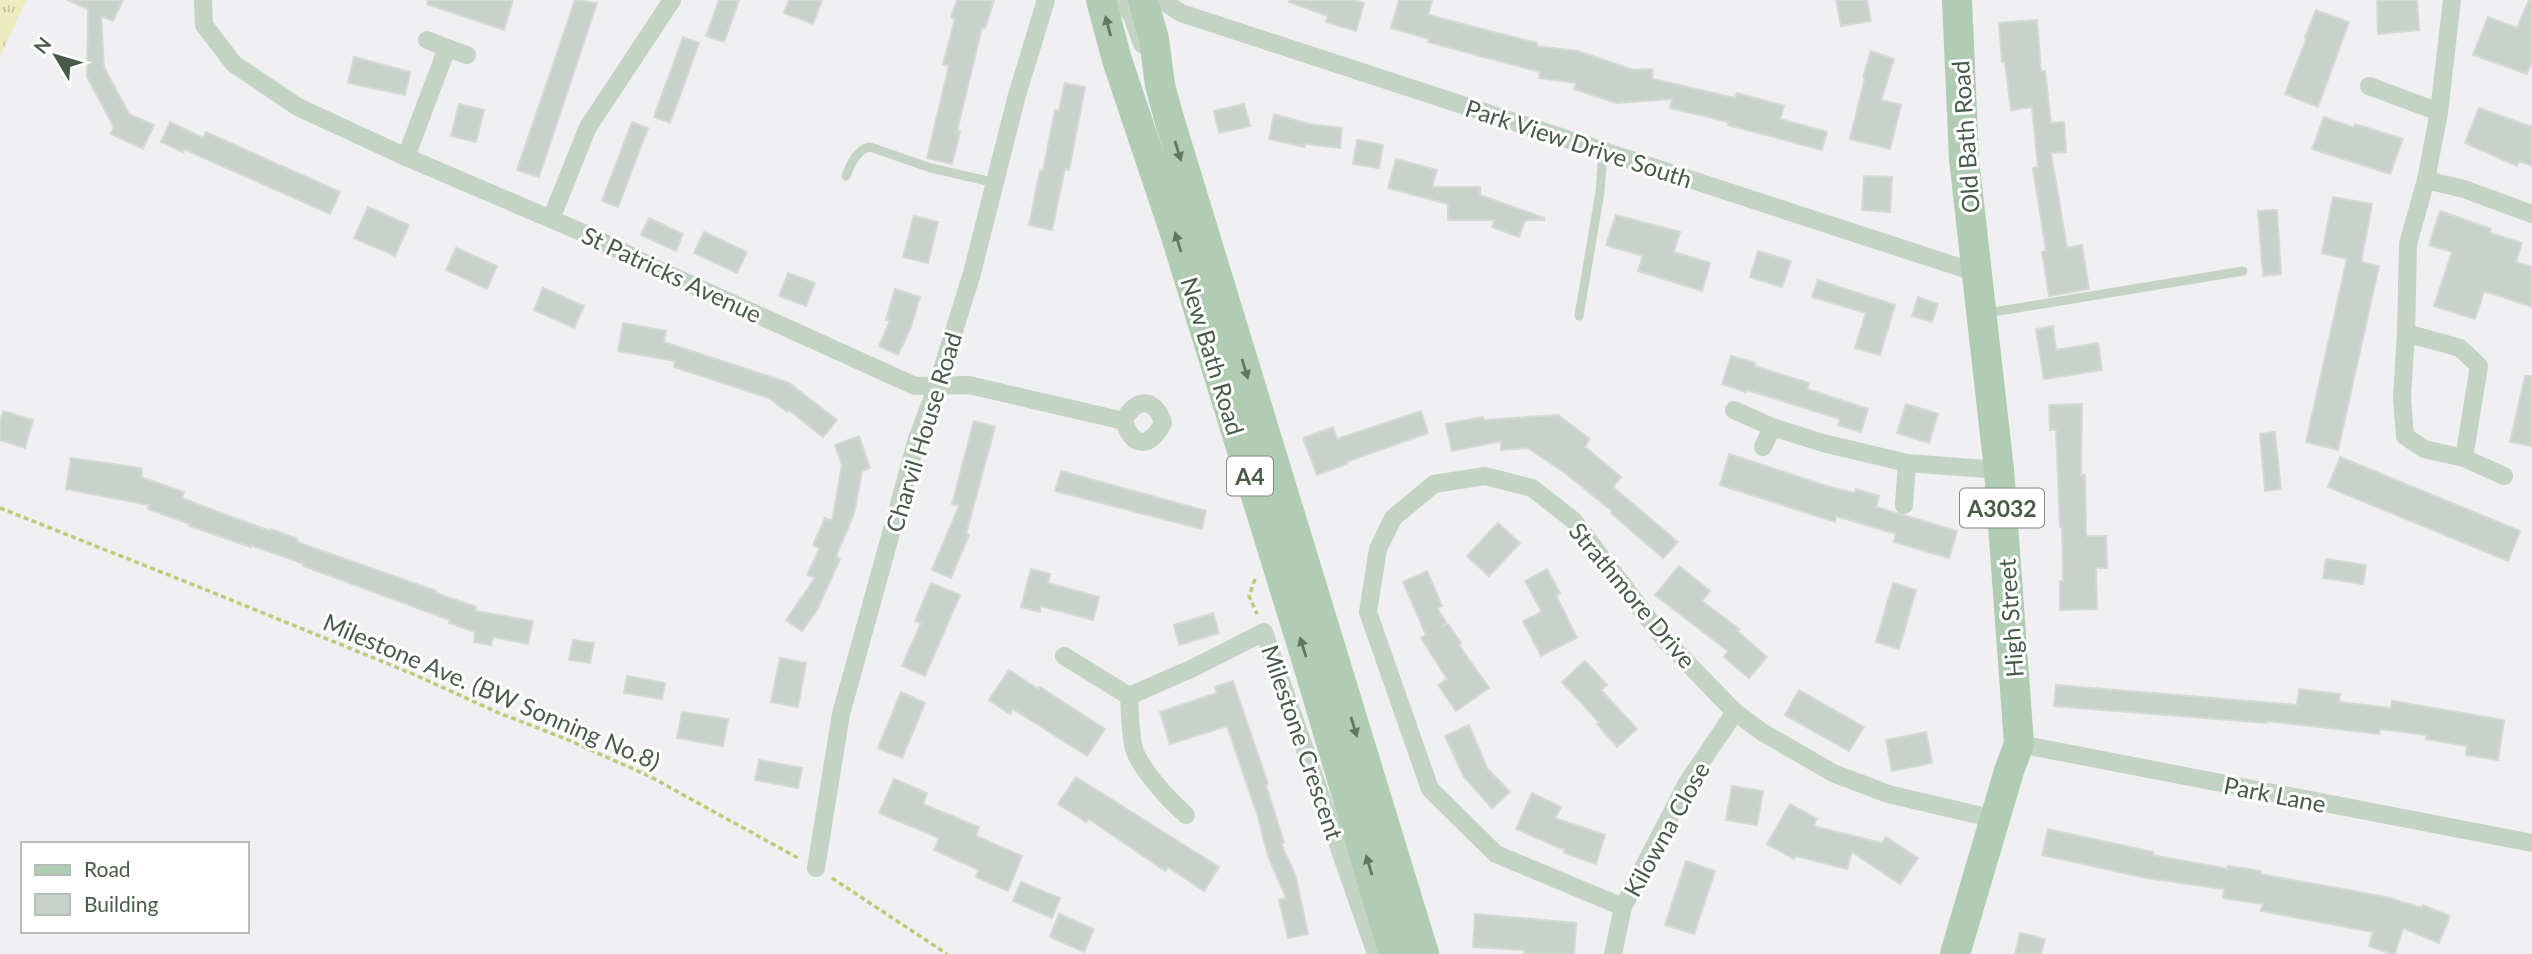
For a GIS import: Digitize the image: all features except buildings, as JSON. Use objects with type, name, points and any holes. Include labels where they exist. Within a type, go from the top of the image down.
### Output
[{"type":"main road","name":"New Bath Road","points":[[1101,0],[1116,60],[1178,243],[1394,954]]},
{"type":"main road","name":"New Bath Road","points":[[1143,0],[1154,39],[1160,85],[1424,954]]},
{"type":"main road","name":"Old Bath Road","points":[[1957,0],[1964,159],[1977,273]]},
{"type":"main road","name":"High Street","points":[[1955,954],[2019,744],[2000,470],[1977,273]]},
{"type":"street","name":"St Patricks Avenue","points":[[203,0],[204,25],[234,64],[298,107],[406,158],[551,219],[915,386],[970,385],[1124,421]]},
{"type":"street","points":[[551,219],[588,127],[671,0]]},
{"type":"street","name":"Charvil House Road","points":[[817,868],[841,714],[917,439],[937,386],[972,274],[1017,95],[1046,0]]},
{"type":"street","points":[[1121,0],[1132,16],[1147,61],[1160,85]]},
{"type":"street","name":"Park View Drive South","points":[[1161,0],[1181,13],[1977,273]]},
{"type":"street","points":[[2452,0],[2439,113],[2426,180],[2408,244],[2402,398],[2404,436],[2424,449],[2464,458],[2504,476]]},
{"type":"street","points":[[1154,39],[1166,23],[1181,13]]},
{"type":"street","points":[[426,40],[467,55]]},
{"type":"street","points":[[406,158],[447,48]]},
{"type":"street","points":[[2368,86],[2439,113]]},
{"type":"street","points":[[2426,180],[2464,189],[2532,214]]},
{"type":"street","points":[[2406,333],[2460,348],[2479,366],[2464,458]]},
{"type":"street","points":[[1734,410],[1772,427],[1823,443],[1907,463],[2000,470]]},
{"type":"street","points":[[1763,447],[1772,427]]},
{"type":"street","points":[[1904,505],[1907,463]]},
{"type":"street","name":"Strathmore Drive","points":[[1623,907],[1496,854],[1430,789],[1368,612],[1378,549],[1393,518],[1434,485],[1485,476],[1532,488],[1573,520],[1664,639],[1735,712],[1782,745],[1833,773],[1888,794],[1995,819]]},
{"type":"street","name":"Milestone Crescent","points":[[1129,696],[1193,668],[1264,632],[1376,954]]},
{"type":"street","points":[[1065,656],[1129,696],[1133,748],[1162,791],[1186,815]]},
{"type":"street","name":"Kilowna Close","points":[[1613,954],[1623,907],[1687,783],[1735,712]]},
{"type":"street","name":"Park Lane","points":[[2019,744],[2532,843]]},
{"type":"lane","points":[[846,176],[855,157],[863,148],[870,147],[931,168],[996,183]]},
{"type":"lane","points":[[1578,316],[1600,192],[1603,151]]},
{"type":"lane","points":[[1982,314],[2243,271]]},
{"type":"path","name":"Milestone Ave. (BW Sonning No.8)","points":[[0,508],[401,669],[649,776],[817,868],[947,954]]},
{"type":"green space","points":[[0,0],[26,0],[0,57]]}]
